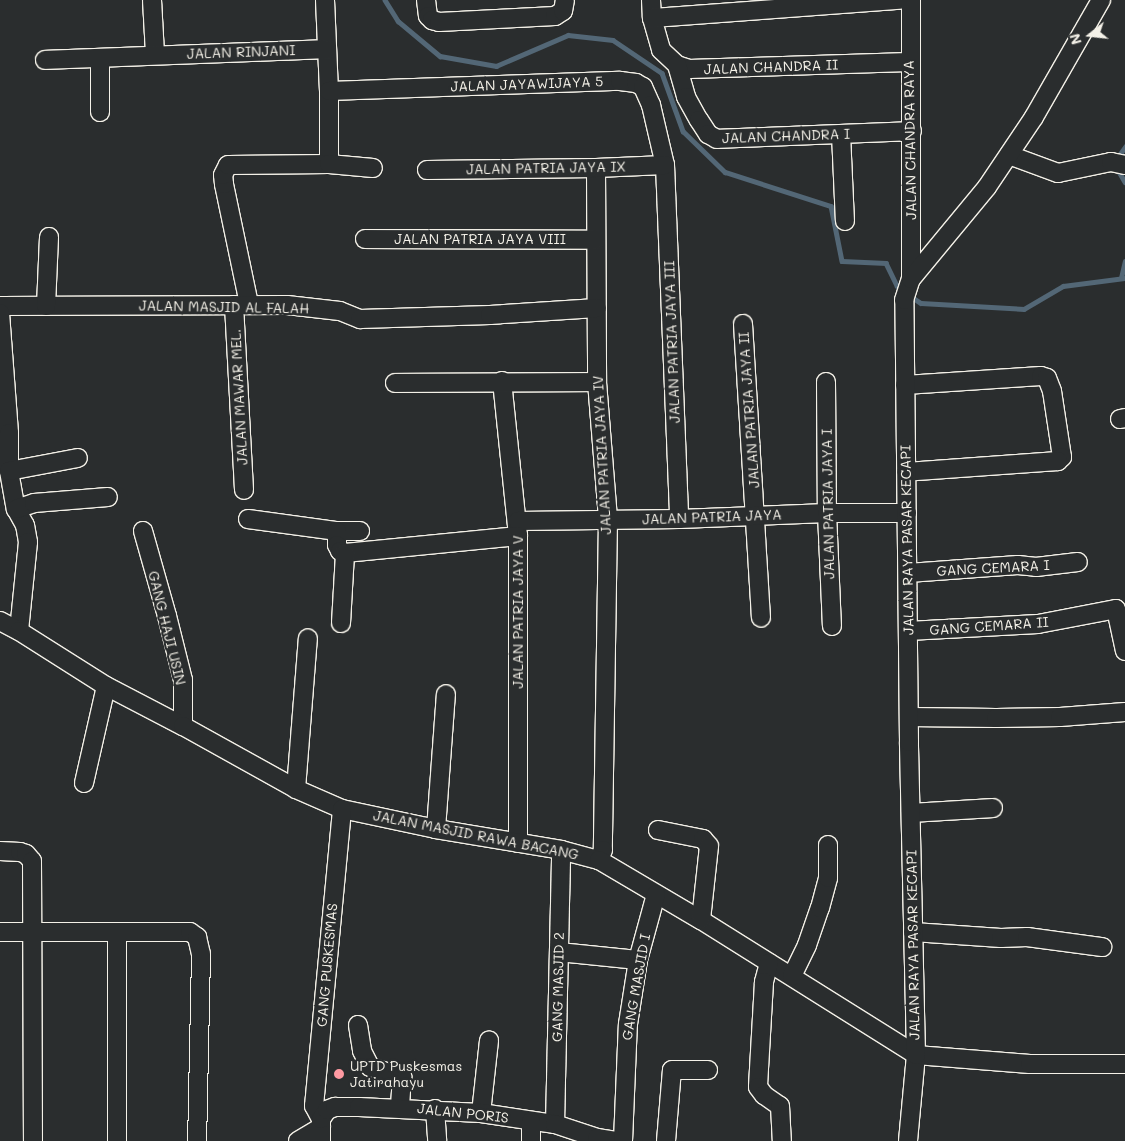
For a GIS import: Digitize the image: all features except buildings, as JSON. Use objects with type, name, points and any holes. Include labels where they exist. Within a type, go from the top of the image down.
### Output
[{"type":"street","points":[[152,0],[155,54]]},
{"type":"street","points":[[325,0],[328,49],[329,164],[373,168]]},
{"type":"street","points":[[426,0],[428,16],[432,20],[446,22],[555,16],[563,11],[565,0]]},
{"type":"street","points":[[651,0],[652,18],[661,50],[677,65]]},
{"type":"street","points":[[652,18],[900,0]]},
{"type":"street","name":"JALAN CHANDRA RAYA","points":[[908,288],[912,131],[909,62],[911,0]]},
{"type":"street","points":[[908,288],[987,187],[1069,60],[1101,0]]},
{"type":"street","name":"JALAN RINJANI","points":[[45,60],[155,54],[328,49]]},
{"type":"street","points":[[100,58],[100,112]]},
{"type":"street","name":"JALAN CHANDRA II","points":[[677,65],[701,70],[909,62]]},
{"type":"street","name":"JALAN CHANDRA I","points":[[677,65],[686,97],[708,134],[717,139],[912,131]]},
{"type":"street","name":"JALAN JAYAWIJAYA 5","points":[[329,91],[620,81],[636,83],[643,87],[647,93],[665,165]]},
{"type":"street","points":[[841,134],[845,221]]},
{"type":"street","points":[[1008,155],[1058,173],[1120,164]]},
{"type":"street","name":"JALAN MAWAR MEL.","points":[[244,490],[241,305],[223,175],[228,164],[233,163],[329,164]]},
{"type":"street","name":"JALAN PATRIA JAYA IX","points":[[427,170],[596,168],[665,165]]},
{"type":"street","name":"JALAN PATRIA JAYA III","points":[[665,165],[679,520]]},
{"type":"street","name":"JALAN PATRIA JAYA IV","points":[[596,168],[597,382],[608,519],[603,850],[599,860]]},
{"type":"street","points":[[46,306],[49,236]]},
{"type":"street","name":"JALAN PATRIA JAYA VIII","points":[[365,239],[596,240]]},
{"type":"street","name":"JALAN RAYA PASAR KECAPI","points":[[908,288],[905,385],[916,1055],[908,1141]]},
{"type":"street","name":"JALAN MASJID AL FALAH","points":[[0,306],[287,305],[340,311],[360,319],[596,308]]},
{"type":"street","points":[[0,313],[5,432],[9,472],[16,509],[24,525],[28,542],[19,631]]},
{"type":"street","name":"JALAN PATRIA JAYA II","points":[[743,324],[761,617]]},
{"type":"street","points":[[905,385],[1041,376],[1047,378],[1052,391],[1062,457],[1058,461],[906,472]]},
{"type":"street","name":"JALAN PATRIA JAYA V","points":[[502,381],[518,528],[518,843]]},
{"type":"street","points":[[395,383],[597,382]]},
{"type":"street","name":"JALAN PATRIA JAYA I","points":[[826,382],[827,513],[832,626]]},
{"type":"street","points":[[9,472],[78,458]]},
{"type":"street","points":[[16,509],[34,502],[108,497]]},
{"type":"street","name":"JALAN PATRIA JAYA","points":[[345,553],[518,528],[608,519],[679,520],[827,513],[907,513]]},
{"type":"street","points":[[248,519],[337,531],[360,531]]},
{"type":"street","name":"GANG HAJI USIN","points":[[143,531],[183,680],[183,726]]},
{"type":"street","points":[[337,531],[337,545],[340,551],[345,553],[341,623]]},
{"type":"street","name":"GANG CEMARA I","points":[[908,573],[1018,565],[1036,567],[1078,562]]},
{"type":"street","name":"GANG CEMARA II","points":[[908,631],[1038,624],[1120,608],[1123,651]]},
{"type":"street","name":"JALAN MASJID RAWA BACANG","points":[[0,621],[106,686],[183,726],[296,789],[342,809],[436,829],[561,850],[599,860],[701,920],[916,1055],[1030,1064],[1125,1064]]},
{"type":"street","points":[[296,789],[308,638]]},
{"type":"street","points":[[84,782],[106,686]]},
{"type":"street","points":[[436,829],[446,694]]},
{"type":"street","points":[[909,717],[1060,717],[1125,712]]},
{"type":"street","points":[[911,813],[993,808]]},
{"type":"street","name":"GANG PUSKESMAS","points":[[321,1129],[314,1106],[342,809]]},
{"type":"street","points":[[658,830],[703,839],[709,846],[701,920]]},
{"type":"street","points":[[792,976],[807,945],[820,908],[828,878],[828,845]]},
{"type":"street","name":"GANG MASJID 2","points":[[555,1124],[561,850]]},
{"type":"street","points":[[0,851],[20,852],[26,854],[32,861],[34,933],[33,1141]]},
{"type":"street","name":"GANG MASJID I","points":[[623,1141],[628,1024],[638,960],[656,894]]},
{"type":"street","points":[[0,932],[190,932],[197,937],[201,954],[197,1141]]},
{"type":"street","points":[[117,932],[117,1141]]},
{"type":"street","points":[[913,932],[1001,938],[1027,937],[1102,947]]},
{"type":"street","points":[[559,952],[638,960]]},
{"type":"street","points":[[769,963],[764,982],[758,1086],[764,1095],[780,1106],[782,1141]]},
{"type":"street","points":[[358,1025],[362,1051],[370,1068],[402,1077],[400,1108]]},
{"type":"street","points":[[481,1112],[489,1040]]},
{"type":"street","points":[[666,1141],[672,1070],[708,1070]]},
{"type":"street","name":"JALAN PORIS","points":[[298,1141],[321,1129],[328,1110],[335,1107],[481,1112],[555,1124],[575,1136],[616,1141]]},
{"type":"street","points":[[435,1109],[437,1141]]},
{"type":"street","points":[[531,1121],[531,1141]]},
{"type":"waterway","points":[[385,0],[398,21],[440,56],[496,66],[568,35],[613,40],[662,73],[683,131],[725,172],[831,206],[842,261],[886,263],[897,286],[903,290]]},
{"type":"waterway","points":[[1117,158],[1125,147]]},
{"type":"waterway","points":[[1117,168],[1125,182]]},
{"type":"waterway","points":[[1121,278],[1125,261]]},
{"type":"waterway","points":[[909,295],[921,303],[1024,309],[1063,286],[1125,278]]},
{"type":"place","name":"UPTD Puskesmas Jatirahayu","points":[[339,1074]]}]
